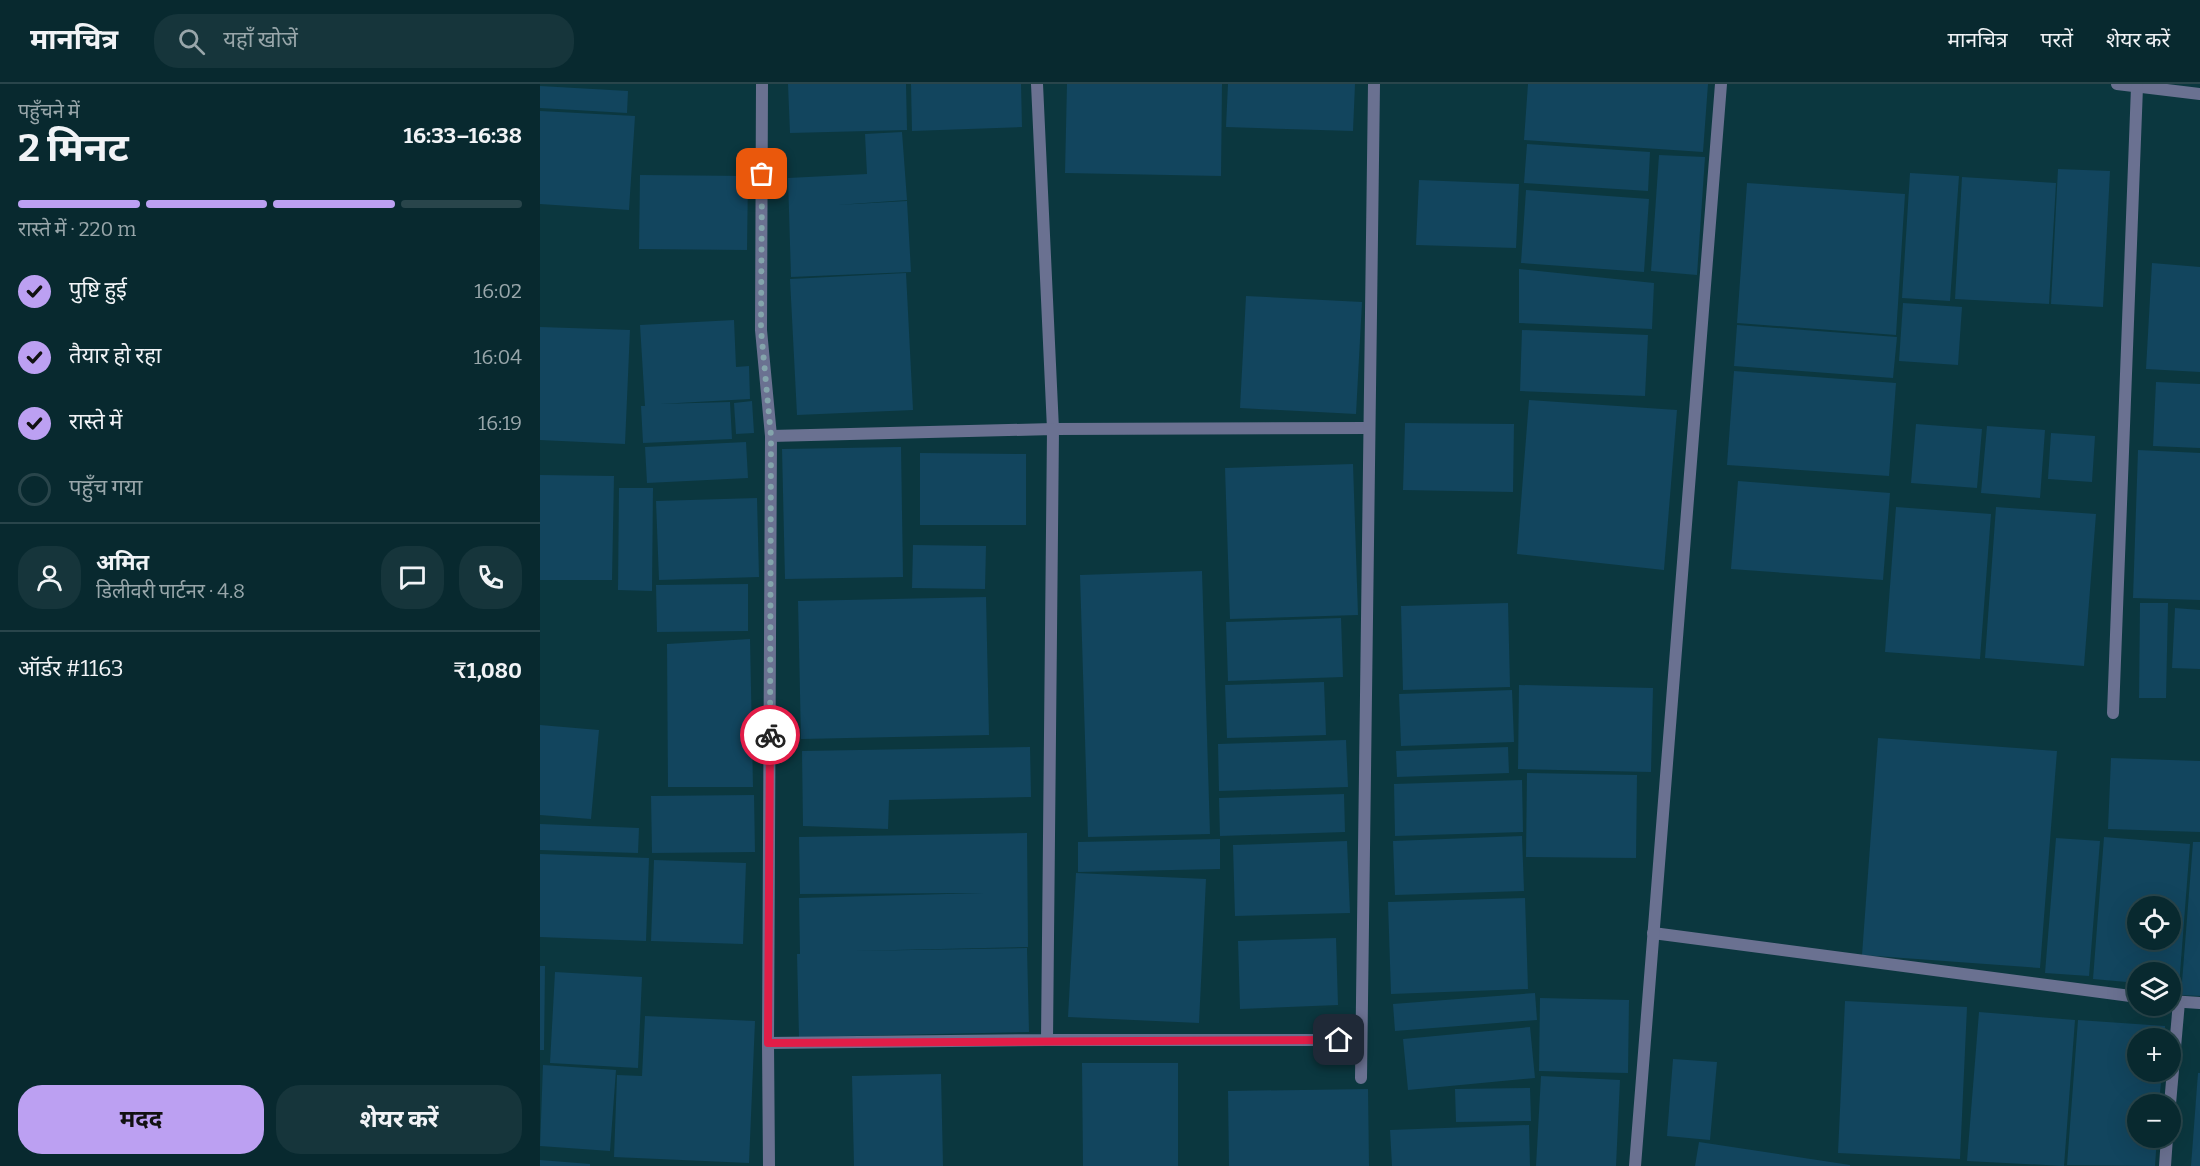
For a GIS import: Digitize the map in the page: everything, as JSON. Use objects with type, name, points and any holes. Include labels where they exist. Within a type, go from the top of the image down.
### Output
[{"type":"street","points":[[762,84],[761,330],[771,436],[769,1166]]},
{"type":"street","points":[[1037,84],[1053,429],[1047,1040]]},
{"type":"street","points":[[1361,1078],[1374,84]]},
{"type":"street","points":[[1635,1166],[1721,84]]},
{"type":"street","points":[[2117,84],[2200,94]]},
{"type":"street","points":[[2113,713],[2125,351],[2137,87]]},
{"type":"street","points":[[771,436],[1053,429],[1369,428]]},
{"type":"street","points":[[1653,933],[2127,996]]},
{"type":"street","points":[[2181,1002],[2200,1003]]},
{"type":"street","points":[[2170,1094],[2174,1016]]},
{"type":"street","points":[[768,1043],[1361,1040]]},
{"type":"street","points":[[2165,1166],[2166,1148]]},
{"type":"building","points":[[788,84],[906,84],[907,130],[790,133]]},
{"type":"building","points":[[911,84],[1021,84],[1022,127],[912,131]]},
{"type":"building","points":[[1067,84],[1222,84],[1221,176],[1065,173]]},
{"type":"building","points":[[1228,84],[1355,84],[1353,131],[1226,127]]},
{"type":"building","points":[[1528,84],[1708,84],[1703,152],[1524,140]]},
{"type":"building","points":[[540,86],[628,91],[627,113],[540,108]]},
{"type":"building","points":[[540,111],[635,116],[629,210],[540,204]]},
{"type":"building","points":[[902,132],[907,200],[837,205],[907,201],[911,272],[791,277],[788,178],[867,174],[865,134]]},
{"type":"building","points":[[1527,144],[1650,152],[1648,191],[1524,183]]},
{"type":"building","points":[[1659,155],[1705,157],[1697,275],[1651,271]]},
{"type":"building","points":[[2058,169],[2110,171],[2103,307],[2051,304]]},
{"type":"building","points":[[1910,173],[1959,176],[1950,301],[1902,298]]},
{"type":"building","points":[[640,175],[748,176],[747,250],[639,249]]},
{"type":"building","points":[[1962,177],[2056,183],[2049,304],[1955,299]]},
{"type":"building","points":[[1419,180],[1519,184],[1516,248],[1416,245]]},
{"type":"building","points":[[1747,183],[1905,194],[1896,335],[1737,323]]},
{"type":"building","points":[[1526,190],[1649,199],[1644,272],[1521,263]]},
{"type":"building","points":[[2152,263],[2200,267],[2200,372],[2146,369]]},
{"type":"building","points":[[1519,269],[1654,283],[1652,329],[1519,323]]},
{"type":"building","points":[[906,273],[913,410],[797,415],[790,279]]},
{"type":"building","points":[[1246,296],[1362,302],[1356,414],[1240,408]]},
{"type":"building","points":[[1903,303],[1962,307],[1958,365],[1899,361]]},
{"type":"building","points":[[734,320],[736,367],[749,366],[750,399],[660,404],[730,402],[732,439],[643,443],[641,406],[645,406],[640,325]]},
{"type":"building","points":[[1737,325],[1897,337],[1893,378],[1734,366]]},
{"type":"building","points":[[540,327],[630,330],[625,444],[540,440]]},
{"type":"building","points":[[1522,330],[1648,335],[1645,396],[1520,391]]},
{"type":"building","points":[[1734,371],[1896,383],[1889,476],[1727,465]]},
{"type":"building","points":[[2156,382],[2200,384],[2200,448],[2153,446]]},
{"type":"building","points":[[1529,400],[1677,410],[1664,570],[1517,554]]},
{"type":"building","points":[[752,401],[754,433],[736,434],[734,403]]},
{"type":"building","points":[[1405,423],[1514,424],[1513,492],[1403,490]]},
{"type":"building","points":[[1916,424],[1982,429],[1977,488],[1911,483]]},
{"type":"building","points":[[1987,426],[2045,430],[2040,498],[1981,493]]},
{"type":"building","points":[[2051,433],[2095,436],[2092,482],[2048,479]]},
{"type":"building","points":[[746,442],[748,478],[647,483],[645,447]]},
{"type":"building","points":[[901,447],[903,577],[785,579],[782,449]]},
{"type":"building","points":[[2138,450],[2200,453],[2200,600],[2133,598]]},
{"type":"building","points":[[920,453],[1026,454],[1026,525],[920,525]]},
{"type":"building","points":[[1353,464],[1358,615],[1230,619],[1225,468]]},
{"type":"building","points":[[540,475],[614,476],[612,580],[540,580]]},
{"type":"building","points":[[1738,481],[1890,493],[1883,580],[1731,569]]},
{"type":"building","points":[[619,488],[653,488],[652,591],[618,590]]},
{"type":"building","points":[[757,498],[759,577],[659,580],[656,501]]},
{"type":"building","points":[[1896,507],[1991,514],[1980,659],[1885,652]]},
{"type":"building","points":[[1996,507],[2096,514],[2084,666],[1985,658]]},
{"type":"building","points":[[913,545],[986,546],[985,589],[912,588]]},
{"type":"building","points":[[1202,571],[1210,834],[1088,837],[1080,575]]},
{"type":"building","points":[[748,584],[748,631],[657,632],[656,585]]},
{"type":"building","points":[[986,597],[989,735],[801,739],[798,601]]},
{"type":"building","points":[[1508,603],[1510,687],[1403,690],[1401,606]]},
{"type":"building","points":[[2140,603],[2168,603],[2166,698],[2139,698]]},
{"type":"building","points":[[2175,608],[2200,610],[2200,669],[2172,668]]},
{"type":"building","points":[[1341,618],[1343,677],[1228,681],[1226,622]]},
{"type":"building","points":[[750,639],[753,787],[668,787],[667,644]]},
{"type":"building","points":[[1324,682],[1326,735],[1227,738],[1225,685]]},
{"type":"building","points":[[1519,685],[1653,688],[1651,772],[1518,769]]},
{"type":"building","points":[[1512,690],[1514,742],[1401,746],[1399,694]]},
{"type":"building","points":[[540,725],[599,730],[591,819],[540,815]]},
{"type":"building","points":[[1878,738],[2057,751],[2040,968],[1862,955]]},
{"type":"building","points":[[1346,740],[1348,787],[1219,791],[1218,744]]},
{"type":"building","points":[[1030,747],[1031,797],[889,800],[888,829],[803,826],[802,751]]},
{"type":"building","points":[[1508,747],[1509,773],[1397,777],[1396,751]]},
{"type":"building","points":[[2111,758],[2200,761],[2200,832],[2108,829]]},
{"type":"building","points":[[1527,773],[1637,775],[1636,858],[1526,857]]},
{"type":"building","points":[[1522,780],[1523,832],[1395,836],[1394,784]]},
{"type":"building","points":[[1344,794],[1345,832],[1220,836],[1219,798]]},
{"type":"building","points":[[754,795],[755,852],[652,853],[651,796]]},
{"type":"building","points":[[540,824],[639,828],[638,853],[540,850]]},
{"type":"building","points":[[1027,833],[1028,947],[851,951],[1027,948],[1029,1032],[799,1037],[797,954],[800,954],[799,898],[983,893],[800,894],[799,837]]},
{"type":"building","points":[[1522,836],[1524,891],[1395,895],[1393,841]]},
{"type":"building","points":[[2104,837],[2190,844],[2181,962],[2127,962],[2127,982],[2093,979]]},
{"type":"building","points":[[2056,838],[2100,841],[2089,976],[2045,973]]},
{"type":"building","points":[[1220,839],[1220,869],[1078,872],[1078,842]]},
{"type":"building","points":[[1347,841],[1350,913],[1235,916],[1233,845]]},
{"type":"building","points":[[2193,842],[2200,842],[2200,996],[2181,995]]},
{"type":"building","points":[[540,854],[649,858],[646,941],[540,937]]},
{"type":"building","points":[[654,860],[746,863],[743,944],[651,941]]},
{"type":"building","points":[[1076,873],[1206,879],[1199,1023],[1068,1017]]},
{"type":"building","points":[[1525,898],[1528,989],[1391,994],[1388,902]]},
{"type":"building","points":[[1336,938],[1338,1005],[1240,1009],[1238,941]]},
{"type":"building","points":[[540,966],[545,966],[544,1050],[540,1050]]},
{"type":"building","points":[[555,972],[642,977],[638,1068],[550,1063]]},
{"type":"building","points":[[1535,993],[1537,1020],[1395,1031],[1393,1004]]},
{"type":"building","points":[[1540,998],[1629,1000],[1628,1073],[1539,1071]]},
{"type":"building","points":[[1845,1001],[1967,1007],[1960,1159],[1838,1153]]},
{"type":"building","points":[[1979,1012],[2075,1020],[2064,1166],[1967,1161]]},
{"type":"building","points":[[645,1016],[755,1021],[749,1163],[614,1157],[617,1075],[642,1076]]},
{"type":"building","points":[[2078,1020],[2165,1026],[2165,1028],[2127,1028],[2127,1082],[2161,1082],[2160,1094],[2127,1094],[2127,1148],[2156,1148],[2155,1166],[2067,1165]]},
{"type":"building","points":[[1530,1027],[1535,1078],[1408,1090],[1403,1039]]},
{"type":"building","points":[[1673,1059],[1717,1062],[1710,1140],[1667,1136]]},
{"type":"building","points":[[1082,1063],[1178,1063],[1178,1166],[1083,1166]]},
{"type":"building","points":[[543,1065],[616,1070],[610,1151],[540,1146]]},
{"type":"building","points":[[2198,1073],[2200,1073],[2200,1166],[2191,1166]]},
{"type":"building","points":[[941,1074],[943,1166],[854,1166],[852,1076]]},
{"type":"building","points":[[1541,1076],[1620,1080],[1616,1166],[1536,1166]]},
{"type":"building","points":[[1530,1088],[1531,1121],[1456,1122],[1455,1089]]},
{"type":"building","points":[[1368,1089],[1369,1166],[1229,1166],[1228,1091]]},
{"type":"building","points":[[1529,1125],[1530,1166],[1392,1166],[1390,1130]]},
{"type":"building","points":[[1699,1142],[1850,1165],[1850,1166],[1695,1166]]},
{"type":"building","points":[[540,1160],[590,1164],[590,1166],[540,1166]]},
{"type":"way so far","points":[[762,174],[761,330],[771,436],[770,735]]},
{"type":"route","points":[[770,735],[768,1043],[1339,1040]]}]
